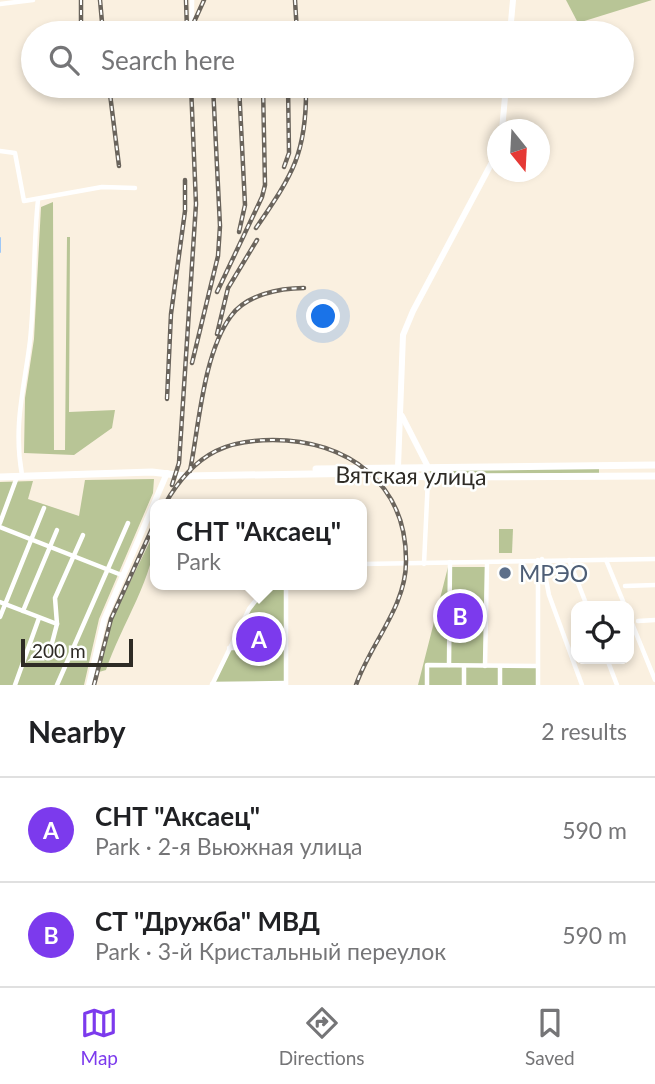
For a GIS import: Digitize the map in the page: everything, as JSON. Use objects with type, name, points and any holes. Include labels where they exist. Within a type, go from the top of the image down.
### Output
[{"type":"main road","points":[[511,21],[513,0]]},
{"type":"main road","points":[[503,119],[505,98]]},
{"type":"main road","points":[[419,453],[412,467],[400,473],[404,335],[407,324],[487,171]]},
{"type":"main road","points":[[401,410],[419,453],[428,467],[428,477]]},
{"type":"main road","name":"Вятская улица","points":[[412,467],[655,465]]},
{"type":"main road","points":[[602,466],[602,476]]},
{"type":"main road","points":[[156,499],[167,473]]},
{"type":"main road","name":"Вятская улица","points":[[0,477],[167,473],[400,473],[428,477],[655,476]]},
{"type":"main road","points":[[89,685],[104,620],[150,515]]},
{"type":"street","points":[[0,4],[33,0]]},
{"type":"street","points":[[192,0],[192,21]]},
{"type":"street","points":[[0,151],[15,153],[24,201],[102,187],[135,188]]},
{"type":"street","points":[[38,200],[29,343],[18,407],[20,476],[0,525],[125,576]]},
{"type":"street","points":[[424,564],[428,477]]},
{"type":"street","points":[[0,617],[3,603],[33,539],[44,508]]},
{"type":"street","points":[[57,685],[128,523]]},
{"type":"street","points":[[23,611],[57,530]]},
{"type":"street","points":[[51,647],[57,624],[55,598],[83,535]]},
{"type":"street","points":[[540,559],[540,683]]},
{"type":"street","points":[[540,559],[549,595],[582,685]]},
{"type":"street","points":[[367,564],[655,559]]},
{"type":"street","points":[[569,560],[585,601]]},
{"type":"street","points":[[606,560],[623,601]]},
{"type":"street","points":[[449,665],[450,562]]},
{"type":"street","points":[[485,666],[486,563]]},
{"type":"street","points":[[625,586],[655,585]]},
{"type":"street","points":[[264,590],[249,609],[212,684],[286,684],[286,590]]},
{"type":"street","points":[[3,603],[57,624]]},
{"type":"street","points":[[15,685],[39,618]]},
{"type":"street","points":[[638,621],[655,620]]},
{"type":"street","points":[[634,628],[655,680]]},
{"type":"street","points":[[229,648],[286,648]]},
{"type":"street","points":[[609,664],[617,685]]},
{"type":"street","points":[[427,685],[427,665],[538,666]]},
{"type":"street","points":[[464,666],[464,685]]},
{"type":"street","points":[[500,666],[500,685]]},
{"type":"green space","points":[[566,0],[652,0],[584,21],[577,21]]},
{"type":"green space","points":[[53,202],[54,450],[65,450],[67,237],[70,237],[69,412],[115,410],[112,428],[74,455],[24,453],[25,398],[34,339],[41,207]]},
{"type":"green space","points":[[599,468],[599,473],[430,474],[430,470]]},
{"type":"green space","points":[[154,479],[153,493],[99,619],[84,685],[0,685],[0,482],[33,481],[28,499],[79,516],[85,480]]},
{"type":"green space","points":[[499,529],[513,529],[512,553],[499,553]]},
{"type":"green space","points":[[150,541],[150,564],[144,582],[106,670],[99,672],[112,619]]},
{"type":"green space","points":[[448,567],[485,567],[485,666],[536,666],[536,685],[418,685]]},
{"type":"green space","points":[[265,590],[285,590],[284,685],[211,685],[242,621]]},
{"type":"waterway","points":[[0,238],[0,252]]},
{"type":"railway","points":[[81,0],[81,21]]},
{"type":"railway","points":[[100,0],[102,21]]},
{"type":"railway","points":[[186,0],[187,21]]},
{"type":"railway","points":[[194,21],[204,0]]},
{"type":"railway","points":[[295,0],[296,21]]},
{"type":"railway","points":[[110,98],[119,166]]},
{"type":"railway","points":[[172,485],[179,463],[196,204],[192,98]]},
{"type":"railway","points":[[192,363],[218,256],[220,226],[214,98]]},
{"type":"railway","points":[[239,232],[245,205],[240,98]]},
{"type":"railway","points":[[217,292],[262,197],[265,185],[263,98]]},
{"type":"railway","points":[[284,167],[289,153],[288,98]]},
{"type":"railway","points":[[256,228],[280,192],[295,162],[304,129],[306,98]]},
{"type":"railway","points":[[167,399],[171,314],[185,211],[185,180]]},
{"type":"railway","points":[[217,334],[228,288],[257,240]]},
{"type":"railway","points":[[190,471],[208,370],[214,350],[231,316],[245,303],[264,294],[304,288]]},
{"type":"railway","points":[[168,499],[200,461],[223,448],[244,442],[300,442],[325,448],[368,471],[384,489],[396,510],[404,534],[406,562],[404,579],[394,610],[356,685]]},
{"type":"railway","points":[[94,685],[111,619],[150,533]]},
{"type":"place","name":"МРЭО","points":[[505,573]]},
{"type":"place","name":"СТ \"Дружба\" МВД","points":[[460,616]]},
{"type":"place","name":"СНТ \"Аксаец\"","points":[[259,639]]}]
